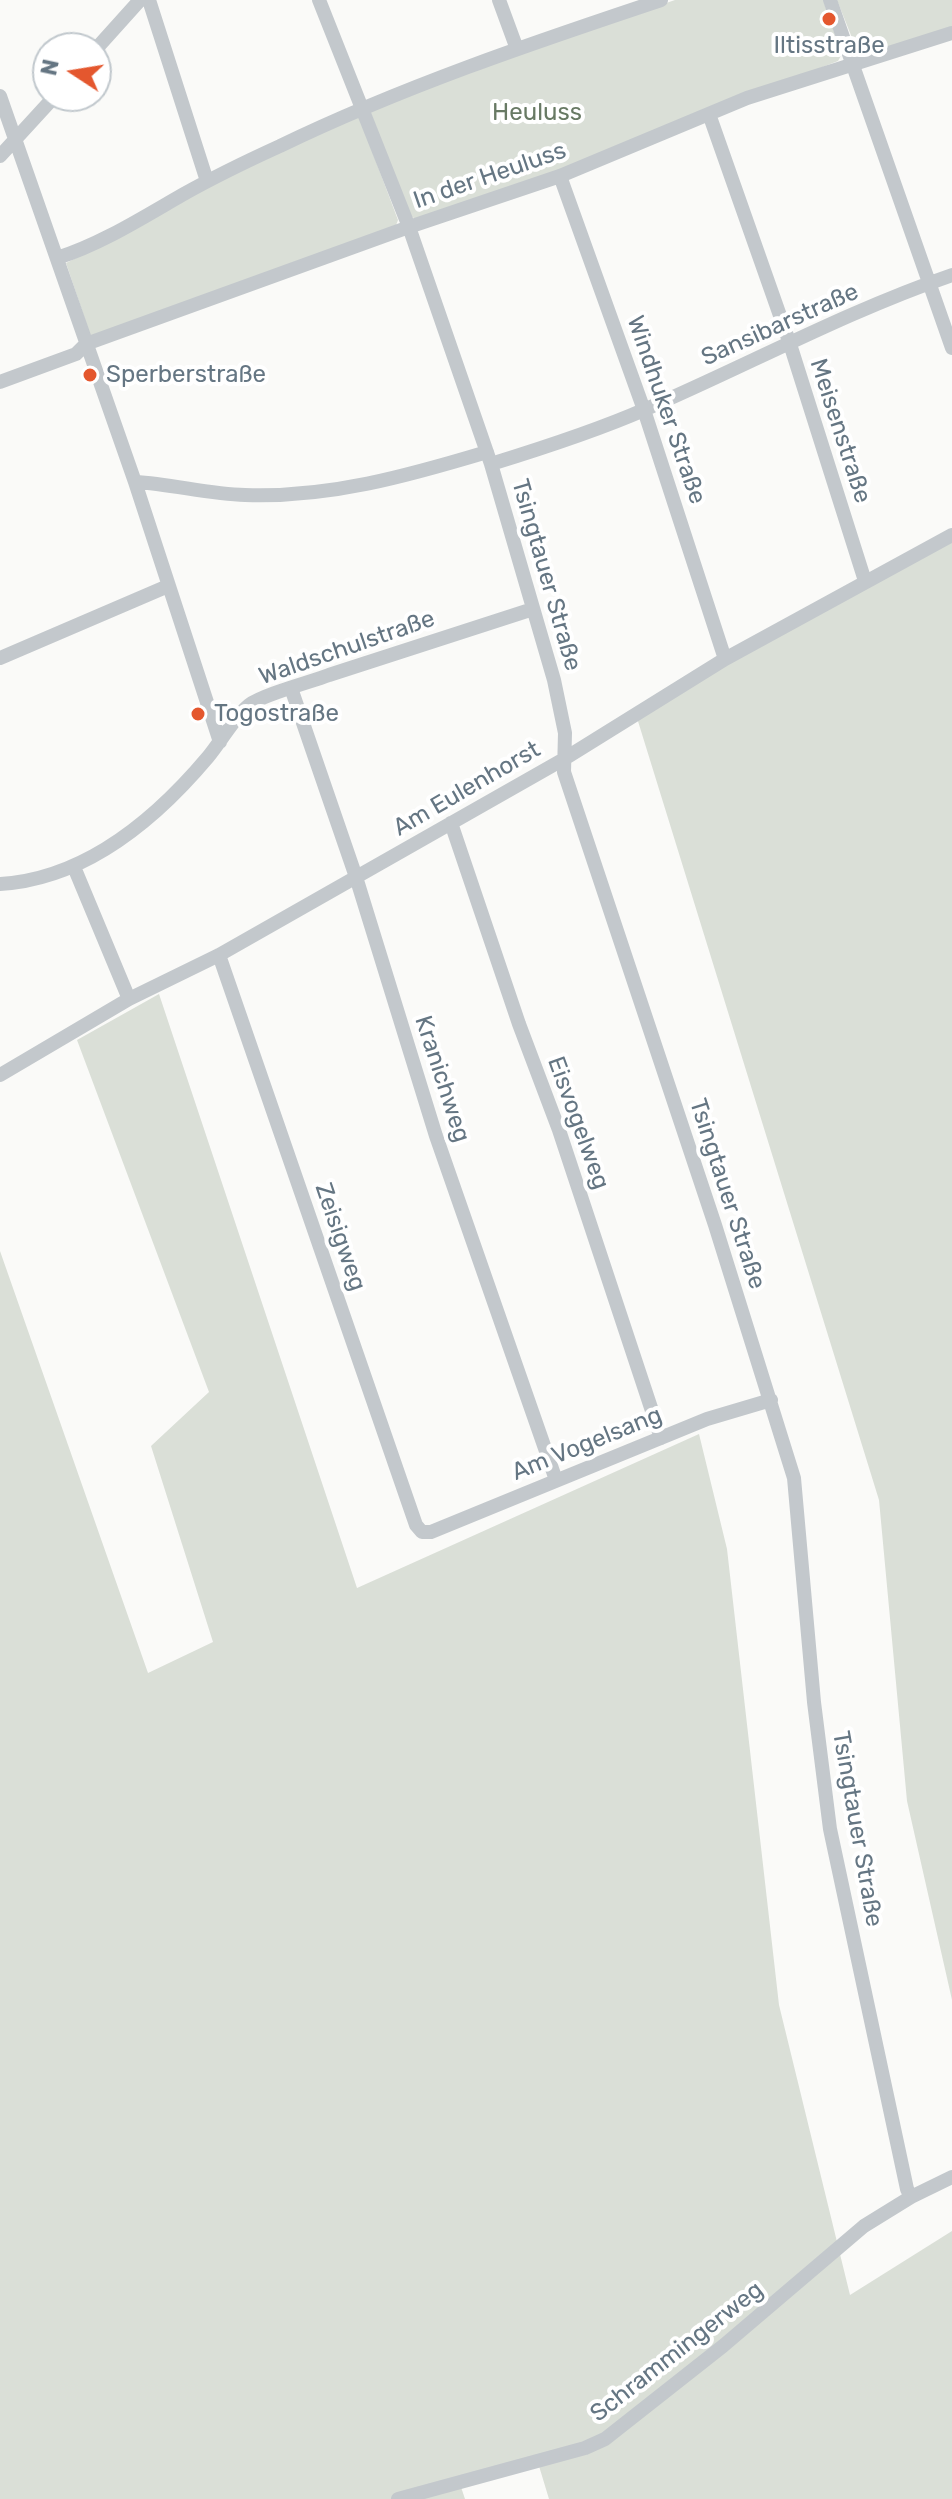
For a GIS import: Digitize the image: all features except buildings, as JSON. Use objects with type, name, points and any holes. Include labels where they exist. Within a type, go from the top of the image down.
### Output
[{"type":"street","points":[[111,32],[140,0]]},
{"type":"street","points":[[149,0],[207,181]]},
{"type":"street","name":"Tsingtauer Straße","points":[[319,0],[409,227],[489,458],[554,680],[565,733],[564,772],[794,1478],[814,1702],[830,1829],[911,2197]]},
{"type":"street","points":[[499,0],[517,49]]},
{"type":"street","points":[[57,258],[132,224],[207,181],[362,108],[517,49],[661,0]]},
{"type":"street","points":[[830,0],[952,348]]},
{"type":"street","name":"In der Heuluss","points":[[86,344],[560,176],[801,79],[952,33]]},
{"type":"street","points":[[0,96],[135,482],[220,742]]},
{"type":"street","points":[[0,156],[41,112]]},
{"type":"street","name":"Meisenstraße","points":[[709,114],[790,344],[865,581]]},
{"type":"street","name":"Windhuker Straße","points":[[560,176],[644,410],[725,659]]},
{"type":"street","name":"Sansibarstraße","points":[[135,482],[169,483],[241,495],[305,494],[385,481],[543,448],[644,410],[952,275]]},
{"type":"street","points":[[0,382],[76,354],[86,344]]},
{"type":"street","name":"Am Eulenhorst","points":[[0,1075],[129,999],[219,955],[564,759],[725,659],[952,535]]},
{"type":"street","points":[[0,658],[168,586]]},
{"type":"street","name":"Waldschulstraße","points":[[0,884],[35,880],[74,867],[99,854],[162,804],[220,742],[249,705],[291,688],[533,609]]},
{"type":"street","name":"Kranichweg","points":[[291,688],[356,877],[436,1136],[556,1480]]},
{"type":"street","name":"Eisvogelweg","points":[[451,823],[514,1011],[564,1145],[661,1438]]},
{"type":"street","points":[[74,867],[129,999]]},
{"type":"street","name":"Zeisigweg","points":[[219,955],[416,1525],[422,1532]]},
{"type":"street","name":"Am Vogelsang","points":[[422,1532],[431,1532],[707,1419],[771,1400]]},
{"type":"street","name":"Schrammingerweg","points":[[398,2499],[585,2448],[605,2439],[723,2346],[864,2226],[911,2197],[952,2177]]},
{"type":"green space","name":"Heuluss","points":[[675,0],[823,0],[842,54],[838,61],[559,170],[420,220],[411,217],[370,111],[518,54]]},
{"type":"green space","points":[[837,0],[952,0],[952,27],[861,55]]},
{"type":"green space","points":[[357,116],[398,220],[395,228],[91,337],[66,263],[146,223],[213,183]]},
{"type":"green space","points":[[952,540],[952,2000],[907,1801],[879,1500],[637,718],[766,642]]},
{"type":"green space","points":[[159,994],[357,1588],[699,1434],[727,1549],[779,2005],[850,2295],[952,2231],[952,2499],[549,2499],[539,2466],[458,2478],[465,2499],[0,2499],[0,1251],[148,1673],[213,1642],[151,1446],[209,1392],[77,1040]]},
{"type":"place","name":"Iltisstraße","points":[[829,19]]},
{"type":"place","name":"Sperberstraße","points":[[90,375]]},
{"type":"place","name":"Togostraße","points":[[198,714]]}]
